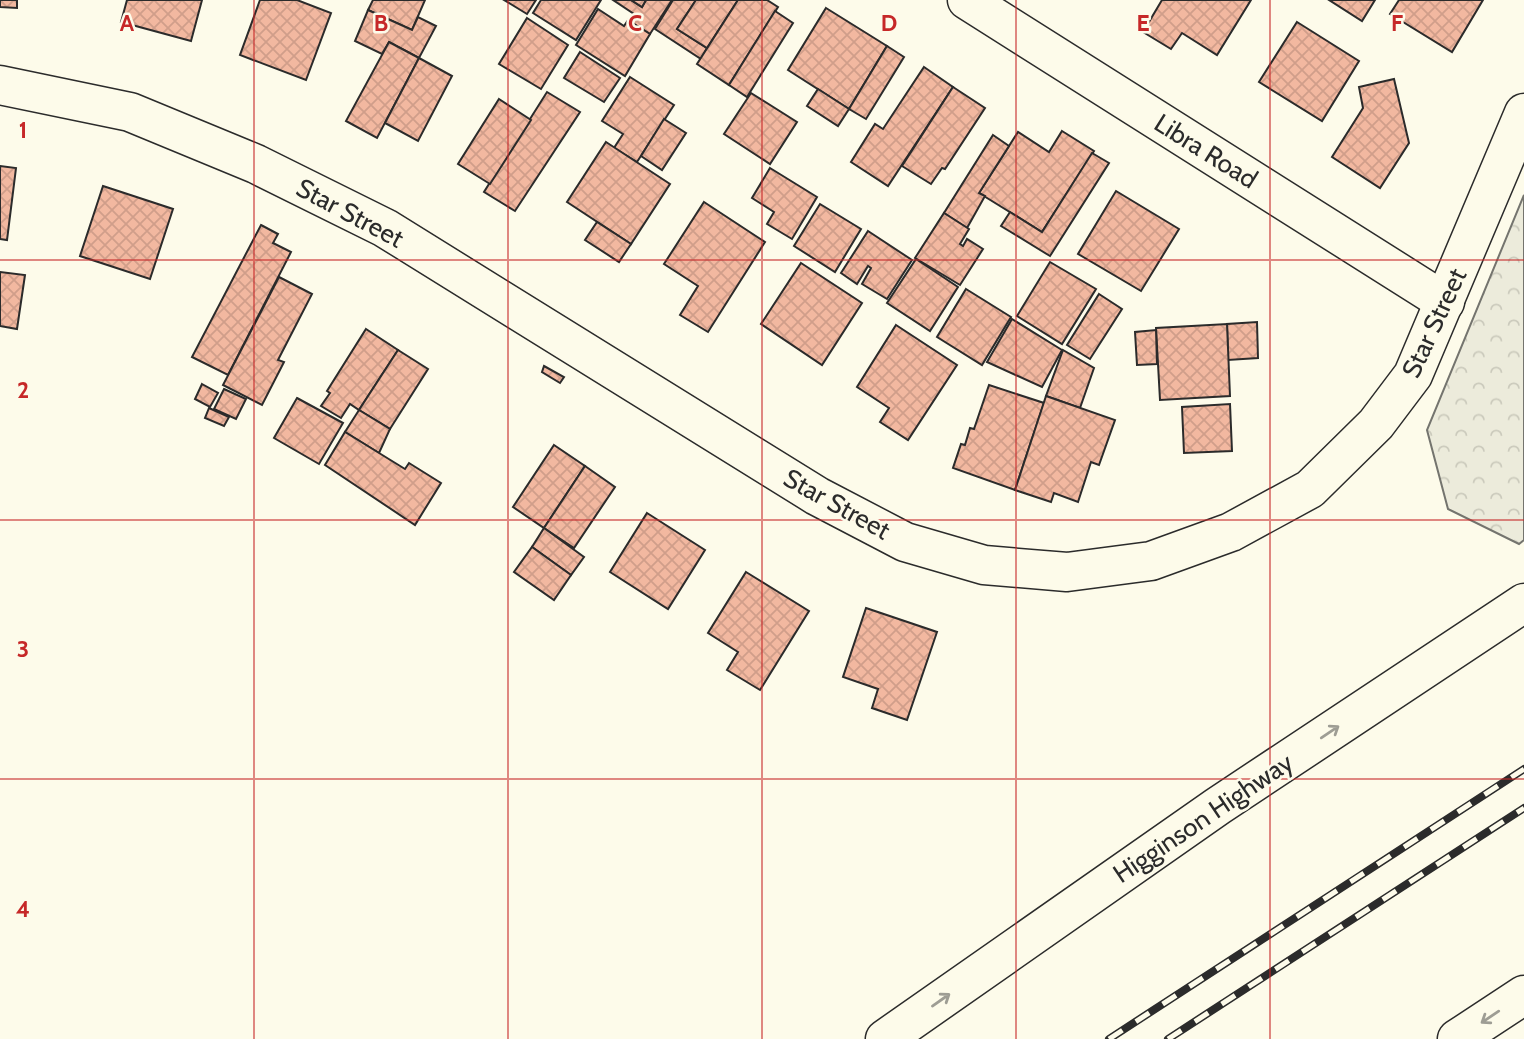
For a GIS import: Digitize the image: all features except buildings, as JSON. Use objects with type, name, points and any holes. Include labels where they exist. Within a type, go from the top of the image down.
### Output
[{"type":"main road","name":"Libra Road","points":[[967,0],[1446,302]]},
{"type":"main road","name":"Star Street","points":[[0,85],[130,112],[256,164],[385,228],[817,496],[905,542],[984,565],[1067,572],[1151,561],[1231,533],[1310,489],[1376,424],[1413,375],[1524,113]]},
{"type":"main road","name":"Higginson Highway","points":[[885,1039],[1218,806],[1524,603]]},
{"type":"main road","points":[[1457,1039],[1524,995]]},
{"type":"green space","points":[[1524,195],[1524,540],[1519,544],[1448,509],[1427,430]]},
{"type":"railway","points":[[1109,1039],[1524,769]]},
{"type":"railway","points":[[1168,1039],[1524,808]]}]
